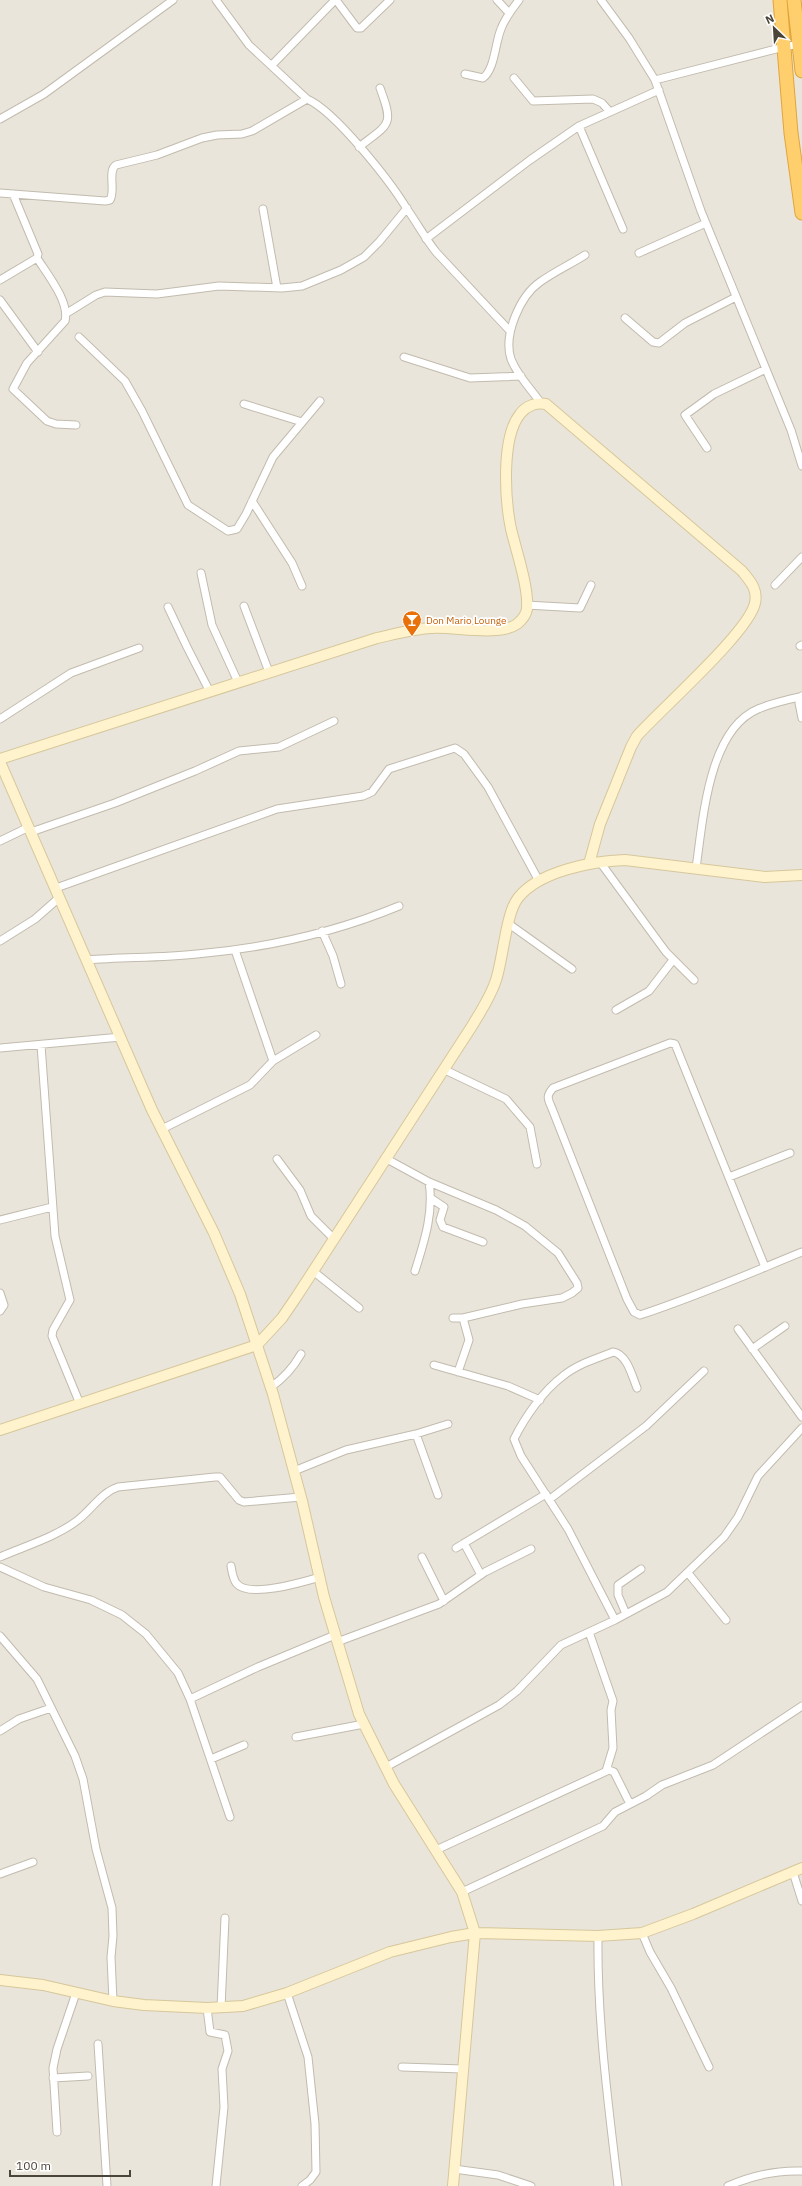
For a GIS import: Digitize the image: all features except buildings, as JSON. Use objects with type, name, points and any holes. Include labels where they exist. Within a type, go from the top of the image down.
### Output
[{"type":"highway","points":[[780,0],[791,133],[802,213]]},
{"type":"highway","points":[[794,0],[799,14],[799,44],[802,71]]},
{"type":"street","points":[[0,119],[44,94],[173,0]]},
{"type":"street","points":[[216,0],[249,45],[272,64],[307,99],[314,102],[359,147],[407,208],[426,239],[510,331]]},
{"type":"street","points":[[272,64],[335,0],[357,28],[361,28],[390,0]]},
{"type":"street","points":[[497,0],[509,13]]},
{"type":"street","points":[[465,74],[483,78],[485,76],[490,67],[501,29],[509,13],[519,0]]},
{"type":"street","points":[[601,0],[629,38],[655,80],[706,223],[791,430],[802,466]]},
{"type":"street","points":[[655,80],[799,44]]},
{"type":"street","points":[[514,78],[533,101],[593,99],[602,103],[610,112]]},
{"type":"street","points":[[359,147],[388,122],[389,113],[380,88]]},
{"type":"street","points":[[426,239],[506,177],[579,126],[658,90]]},
{"type":"street","points":[[0,193],[104,201],[110,200],[113,195],[112,170],[116,165],[157,155],[202,138],[247,132],[267,123],[307,99]]},
{"type":"street","points":[[579,126],[624,229]]},
{"type":"street","points":[[0,280],[36,258],[38,254],[13,194]]},
{"type":"street","points":[[67,313],[96,295],[105,292],[157,294],[219,286],[277,288],[302,286],[341,270],[364,257],[379,242],[407,208]]},
{"type":"street","points":[[263,209],[277,288]]},
{"type":"street","points":[[639,253],[706,223]]},
{"type":"street","points":[[585,255],[539,282],[519,308],[510,331],[511,358],[521,376],[540,402],[546,404],[742,571],[753,583],[755,591],[755,604],[748,619],[637,736],[631,746],[600,824],[589,864]]},
{"type":"street","points":[[36,258],[65,304],[67,313],[65,321],[27,363],[13,387],[14,391],[47,421],[56,424],[76,425]]},
{"type":"street","points":[[625,318],[653,342],[659,343],[685,323],[736,297]]},
{"type":"street","points":[[0,300],[38,352]]},
{"type":"street","points":[[78,337],[125,381],[142,411],[188,505],[228,531],[237,529],[273,457],[320,401]]},
{"type":"street","points":[[404,356],[470,378],[521,376]]},
{"type":"street","points":[[707,448],[685,415],[714,394],[766,369]]},
{"type":"street","points":[[453,2186],[475,1933],[462,1892],[386,1767],[364,1724],[352,1696],[271,1387],[240,1294],[214,1233],[162,1129],[120,1037],[0,761],[238,682],[377,638],[431,628],[510,628],[524,617],[526,605],[507,501],[509,445],[516,420],[523,410],[540,402]]},
{"type":"street","points":[[244,404],[302,422]]},
{"type":"street","points":[[252,501],[292,563],[302,586]]},
{"type":"street","points":[[775,585],[802,557]]},
{"type":"street","points":[[202,573],[212,625],[238,682]]},
{"type":"street","points":[[526,605],[580,608],[591,585]]},
{"type":"street","points":[[244,606],[269,672]]},
{"type":"street","points":[[168,607],[210,692]]},
{"type":"street","points":[[0,719],[71,673],[139,648]]},
{"type":"street","points":[[802,696],[799,703],[802,718]]},
{"type":"street","points":[[696,868],[715,763],[723,744],[736,724],[757,709],[802,696]]},
{"type":"street","points":[[0,841],[30,829],[115,803],[195,771],[239,751],[279,747],[334,721]]},
{"type":"street","points":[[0,941],[35,919],[58,893],[277,809],[363,796],[372,792],[389,769],[455,748],[464,754],[488,787],[539,881]]},
{"type":"street","points":[[0,1430],[257,1345],[282,1318],[490,996],[500,964],[509,924],[518,898],[539,881],[589,864],[625,860],[765,877],[802,875]]},
{"type":"street","points":[[600,862],[673,960],[694,980]]},
{"type":"street","points":[[87,960],[192,955],[235,950],[354,923],[399,906]]},
{"type":"street","points":[[509,924],[572,969]]},
{"type":"street","points":[[322,931],[333,956],[342,984]]},
{"type":"street","points":[[235,950],[273,1061]]},
{"type":"street","points":[[616,1010],[649,990],[673,960]]},
{"type":"street","points":[[162,1129],[250,1085],[273,1061],[316,1035]]},
{"type":"street","points":[[0,1048],[120,1037]]},
{"type":"street","points":[[766,1267],[675,1044],[670,1043],[663,1045],[553,1088],[548,1093],[547,1097],[550,1106],[627,1299],[634,1312],[640,1315],[658,1309],[766,1267],[802,1252]]},
{"type":"street","points":[[40,1045],[55,1236],[70,1300],[53,1330],[52,1336],[80,1404]]},
{"type":"street","points":[[443,1069],[506,1099],[530,1127],[537,1164]]},
{"type":"street","points":[[729,1177],[790,1153]]},
{"type":"street","points":[[385,1158],[429,1182],[496,1210],[525,1226],[558,1253],[577,1283],[578,1288],[562,1298],[522,1304],[463,1318],[453,1318]]},
{"type":"street","points":[[277,1159],[300,1190],[311,1216],[334,1239]]},
{"type":"street","points":[[415,1271],[426,1235],[432,1199],[429,1182]]},
{"type":"street","points":[[432,1199],[444,1207],[440,1220],[443,1227],[483,1242]]},
{"type":"street","points":[[0,1220],[52,1207]]},
{"type":"street","points":[[313,1271],[359,1308]]},
{"type":"street","points":[[0,1293],[4,1305],[0,1311]]},
{"type":"street","points":[[458,1372],[469,1340],[463,1318]]},
{"type":"street","points":[[752,1349],[785,1326]]},
{"type":"street","points":[[738,1329],[802,1417]]},
{"type":"street","points":[[615,1620],[572,1536],[518,1451],[514,1440],[540,1400],[562,1376],[581,1365],[613,1352],[619,1353],[624,1358],[637,1388]]},
{"type":"street","points":[[271,1387],[283,1378],[295,1365],[301,1354]]},
{"type":"street","points":[[434,1365],[508,1386],[540,1400]]},
{"type":"street","points":[[456,1548],[548,1496],[646,1426],[704,1371]]},
{"type":"street","points":[[294,1471],[346,1450],[416,1434],[448,1424]]},
{"type":"street","points":[[386,1767],[499,1705],[517,1691],[561,1645],[662,1596],[716,1546],[732,1527],[758,1476],[802,1429]]},
{"type":"street","points":[[416,1434],[438,1495]]},
{"type":"street","points":[[0,1557],[60,1530],[78,1520],[106,1493],[118,1487],[220,1477],[240,1500],[244,1502],[301,1497]]},
{"type":"street","points":[[464,1543],[481,1575]]},
{"type":"street","points":[[190,1699],[258,1667],[336,1638],[432,1607],[444,1601],[481,1575],[531,1549]]},
{"type":"street","points":[[422,1557],[444,1601]]},
{"type":"street","points":[[231,1566],[235,1582],[238,1586],[247,1590],[300,1584],[320,1577]]},
{"type":"street","points":[[0,1567],[44,1587],[91,1600],[122,1615],[146,1634],[178,1673],[190,1699],[230,1817]]},
{"type":"street","points":[[626,1614],[618,1595],[618,1585],[622,1580],[640,1569]]},
{"type":"street","points":[[688,1573],[726,1620]]},
{"type":"street","points":[[589,1632],[613,1701],[611,1710],[613,1748],[606,1771]]},
{"type":"street","points":[[0,1636],[37,1679],[75,1756],[83,1779],[96,1849],[112,1908],[113,1936],[110,1957],[113,2001]]},
{"type":"street","points":[[462,1892],[603,1826],[615,1812],[646,1796],[662,1785],[713,1765],[802,1706]]},
{"type":"street","points":[[0,1731],[19,1719],[51,1708]]},
{"type":"street","points":[[296,1737],[364,1724]]},
{"type":"street","points":[[211,1759],[244,1745]]},
{"type":"street","points":[[436,1850],[606,1771],[614,1772],[630,1804]]},
{"type":"street","points":[[0,1874],[33,1862]]},
{"type":"street","points":[[0,1980],[43,1985],[113,2001],[144,2005],[207,2008],[243,2006],[288,1993],[390,1952],[434,1940],[475,1933],[598,1936],[642,1933],[673,1922],[797,1870],[802,1902]]},
{"type":"street","points":[[221,2008],[225,1918]]},
{"type":"street","points":[[642,1933],[650,1952],[671,1988],[709,2067]]},
{"type":"street","points":[[598,1936],[598,1970],[605,2070],[618,2186]]},
{"type":"street","points":[[57,2132],[52,2068],[76,1993]]},
{"type":"street","points":[[288,1993],[308,2057],[315,2124],[316,2172],[310,2180],[302,2186]]},
{"type":"street","points":[[207,2008],[210,2032],[225,2035],[228,2045],[222,2070],[224,2107],[216,2186]]},
{"type":"street","points":[[98,2044],[107,2186]]},
{"type":"street","points":[[402,2067],[463,2069]]},
{"type":"street","points":[[53,2078],[88,2076]]},
{"type":"street","points":[[454,2169],[498,2175],[531,2186]]},
{"type":"street","points":[[729,2186],[752,2177],[787,2171],[802,2171]]},
{"type":"shaded area","points":[[0,0],[802,0],[802,2186],[0,2186]]},
{"type":"place","name":"Don Mario Lounge","points":[[412,637]]}]
